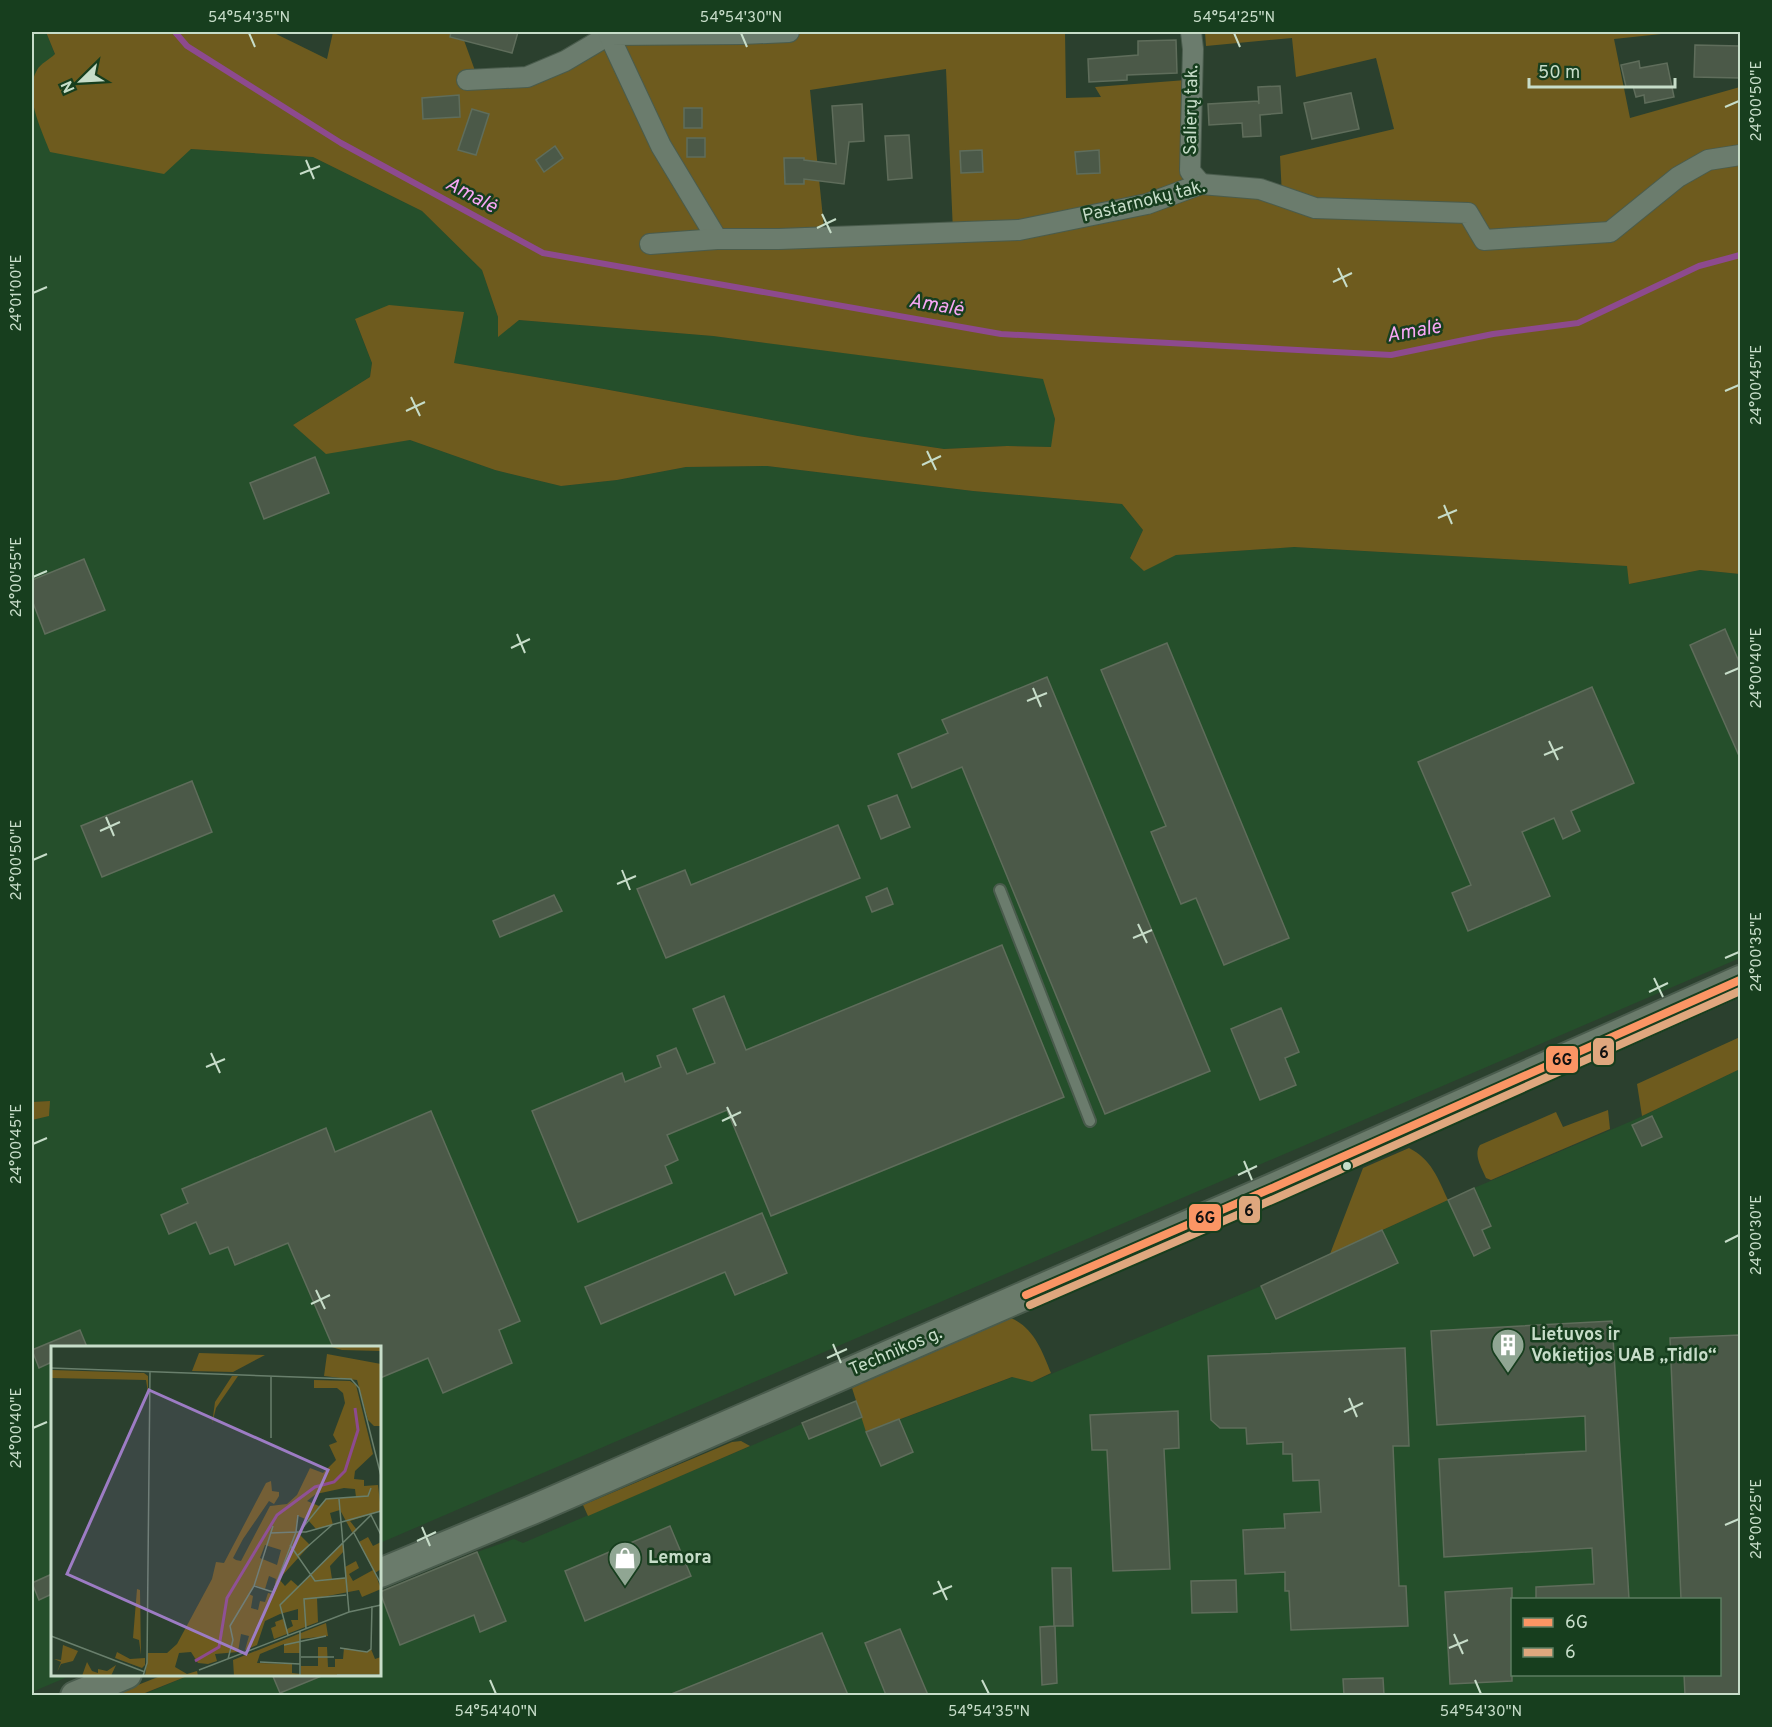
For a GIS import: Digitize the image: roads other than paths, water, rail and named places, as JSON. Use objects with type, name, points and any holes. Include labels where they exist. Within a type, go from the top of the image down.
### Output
[{"type":"street","points":[[467,80],[527,77],[565,61],[608,33],[789,32]]},
{"type":"street","name":"Salierų tak.","points":[[1191,32],[1193,49],[1190,171],[1202,184]]},
{"type":"street","points":[[608,33],[661,146],[717,239]]},
{"type":"street","name":"Pastarnokų tak.","points":[[650,244],[717,239],[779,240],[1019,230],[1147,204],[1202,184],[1260,189],[1315,208],[1468,213],[1484,240],[1610,232],[1678,177],[1708,160],[1740,154]]},
{"type":"street","name":"Technikos g.","points":[[381,1573],[532,1510],[1246,1199],[1740,980]]},
{"type":"street","points":[[75,1695],[122,1676]]},
{"type":"lane","points":[[1000,890],[1090,1121]]},
{"type":"waterway","name":"Amalė","points":[[175,32],[187,46],[341,143],[543,253],[1001,334],[1391,355],[1493,334],[1578,323],[1699,266],[1740,255]]},
{"type":"place","name":"Lietuvos ir Vokietijos UAB „Tidlo“","points":[[1508,1374]]},
{"type":"place","name":"Lemora","points":[[625,1587]]}]
